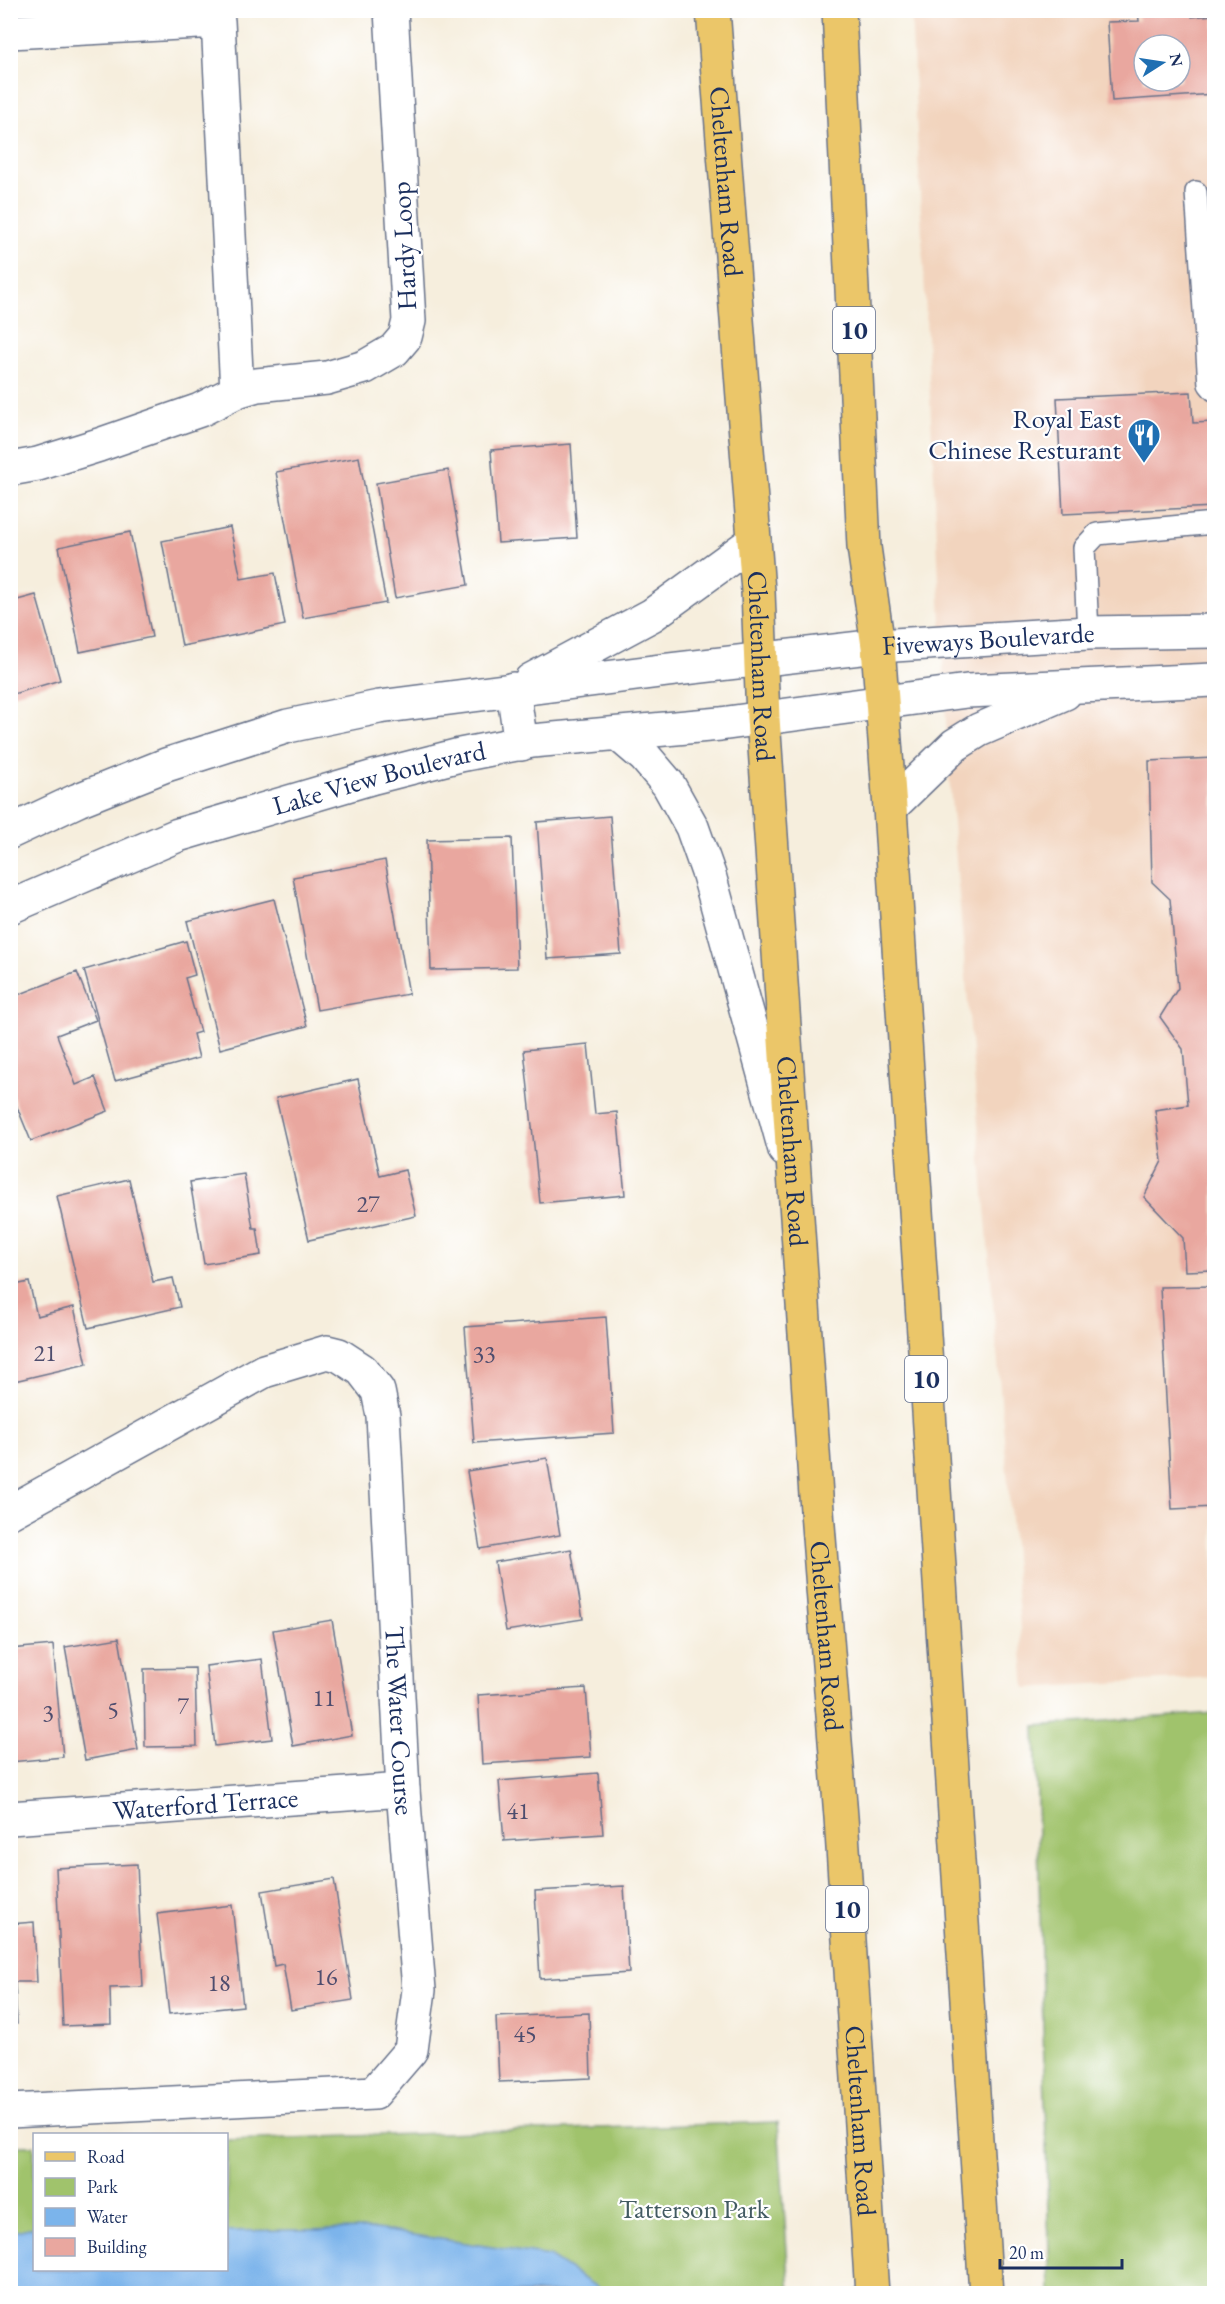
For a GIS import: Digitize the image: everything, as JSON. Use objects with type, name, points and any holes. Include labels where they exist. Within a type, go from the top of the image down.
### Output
[{"type":"main road","name":"Cheltenham Road","points":[[713,10],[754,541],[763,718],[817,1513],[841,1817],[872,2294]]},
{"type":"main road","name":"10","points":[[839,10],[864,547],[878,646],[890,807],[986,2294]]},
{"type":"street","name":"Hardy Loop","points":[[10,469],[39,464],[99,446],[200,410],[237,391],[257,385],[327,378],[365,367],[394,350],[405,337],[409,321],[392,10]]},
{"type":"street","points":[[10,32],[218,16],[237,391]]},
{"type":"street","points":[[513,689],[651,615],[754,541]]},
{"type":"street","name":"Fiveways Boulevarde","points":[[760,660],[878,646],[1088,633],[1215,631]]},
{"type":"street","points":[[10,832],[78,800],[166,765],[288,726],[389,706],[760,660]]},
{"type":"street","name":"Fiveways Boulevarde","points":[[763,718],[967,691],[1215,680]]},
{"type":"street","points":[[890,807],[955,745],[979,730],[1080,686]]},
{"type":"street","points":[[513,689],[521,744]]},
{"type":"street","name":"Lake View Boulevard","points":[[10,907],[178,835],[385,774],[460,755],[521,744],[763,718]]},
{"type":"street","points":[[618,734],[645,757],[668,784],[692,827],[709,875],[796,1191]]},
{"type":"street","name":"The Water Course","points":[[10,1512],[264,1371],[327,1352],[339,1355],[362,1370],[378,1391],[383,1416],[403,1791],[418,1990],[411,2050],[374,2093],[10,2111]]},
{"type":"street","name":"Waterford Terrace","points":[[10,1818],[403,1791]]},
{"type":"lane","points":[[1196,192],[1209,384],[1215,390]]},
{"type":"lane","points":[[1088,633],[1084,548],[1097,534],[1215,523]]},
{"type":"shaded area","points":[[911,11],[1214,11],[1214,1677],[1025,1688],[948,763]]},
{"type":"green space","points":[[1214,1713],[1214,2293],[1050,2293],[1035,1726]]},
{"type":"green space","name":"Tatterson Park","points":[[778,2122],[790,2293],[11,2293],[10,2146],[33,2146],[33,2271],[228,2271],[228,2140]]},
{"type":"water","points":[[33,2228],[33,2271],[228,2271],[228,2231],[376,2229],[549,2256],[606,2293],[11,2293],[11,2232]]},
{"type":"building","points":[[1138,10],[1192,10],[1192,17],[1214,15],[1214,94],[1112,101],[1107,22],[1139,21]]},
{"type":"building","points":[[1191,392],[1193,423],[1214,422],[1214,507],[1063,514],[1057,398]]},
{"type":"building","points":[[571,444],[577,538],[498,543],[491,450]]},
{"type":"building","points":[[359,457],[386,603],[303,618],[276,472]]},
{"type":"building","points":[[448,470],[468,585],[395,598],[376,483]]},
{"type":"building","points":[[230,527],[241,579],[275,573],[285,625],[182,646],[162,541]]},
{"type":"building","points":[[130,532],[152,637],[80,652],[59,547]]},
{"type":"building","points":[[36,595],[60,680],[10,695],[10,602]]},
{"type":"building","points":[[1214,758],[1214,1270],[1185,1271],[1183,1238],[1144,1197],[1162,1161],[1155,1110],[1188,1105],[1183,1049],[1160,1017],[1178,988],[1170,899],[1152,882],[1149,761]]},
{"type":"building","points":[[610,816],[621,954],[547,959],[537,822]]},
{"type":"building","points":[[512,838],[517,968],[431,970],[427,840]]},
{"type":"building","points":[[385,860],[409,994],[317,1010],[293,877]]},
{"type":"building","points":[[274,899],[307,1026],[220,1049],[187,921]]},
{"type":"building","points":[[186,941],[195,975],[185,978],[200,1032],[193,1034],[199,1058],[115,1081],[84,970]]},
{"type":"building","points":[[77,972],[96,1020],[57,1035],[76,1085],[95,1077],[108,1111],[31,1141],[10,1090],[10,998]]},
{"type":"building","points":[[588,1044],[595,1114],[617,1112],[625,1195],[540,1203],[524,1050]]},
{"type":"building","points":[[358,1079],[380,1176],[405,1170],[416,1216],[309,1240],[276,1098]]},
{"type":"building","points":[[244,1174],[253,1228],[257,1228],[261,1255],[204,1264],[190,1182]]},
{"type":"building","points":[[129,1179],[153,1282],[173,1278],[180,1307],[88,1328],[57,1196]]},
{"type":"building","points":[[29,1282],[37,1316],[74,1307],[87,1364],[10,1382],[10,1286]]},
{"type":"building","points":[[1214,1286],[1214,1507],[1172,1509],[1160,1287]]},
{"type":"building","points":[[606,1317],[614,1433],[474,1443],[465,1327]]},
{"type":"building","points":[[547,1458],[560,1535],[480,1549],[467,1471]]},
{"type":"building","points":[[571,1549],[583,1619],[506,1631],[495,1562]]},
{"type":"building","points":[[332,1620],[352,1735],[293,1746],[273,1630]]},
{"type":"building","points":[[119,1638],[138,1750],[85,1760],[65,1647]]},
{"type":"building","points":[[53,1645],[63,1757],[10,1762],[10,1649]]},
{"type":"building","points":[[262,1659],[272,1739],[215,1746],[206,1666]]},
{"type":"building","points":[[195,1668],[197,1746],[145,1747],[144,1669]]},
{"type":"building","points":[[586,1688],[591,1757],[482,1764],[478,1695]]},
{"type":"building","points":[[598,1773],[603,1834],[504,1841],[499,1781]]},
{"type":"building","points":[[137,1864],[143,1987],[110,1988],[111,2024],[63,2026],[56,1868]]},
{"type":"building","points":[[334,1879],[353,2000],[291,2010],[283,1964],[274,1966],[262,1891]]},
{"type":"building","points":[[624,1886],[629,1973],[540,1979],[535,1891]]},
{"type":"building","points":[[232,1905],[243,2006],[169,2014],[157,1914]]},
{"type":"building","points":[[34,1922],[37,1982],[15,1982],[17,2024],[10,2024],[10,1924]]},
{"type":"building","points":[[589,2013],[591,2078],[499,2082],[496,2017]]},
{"type":"place","name":"Royal East Chinese Resturant","points":[[1144,464]]}]
